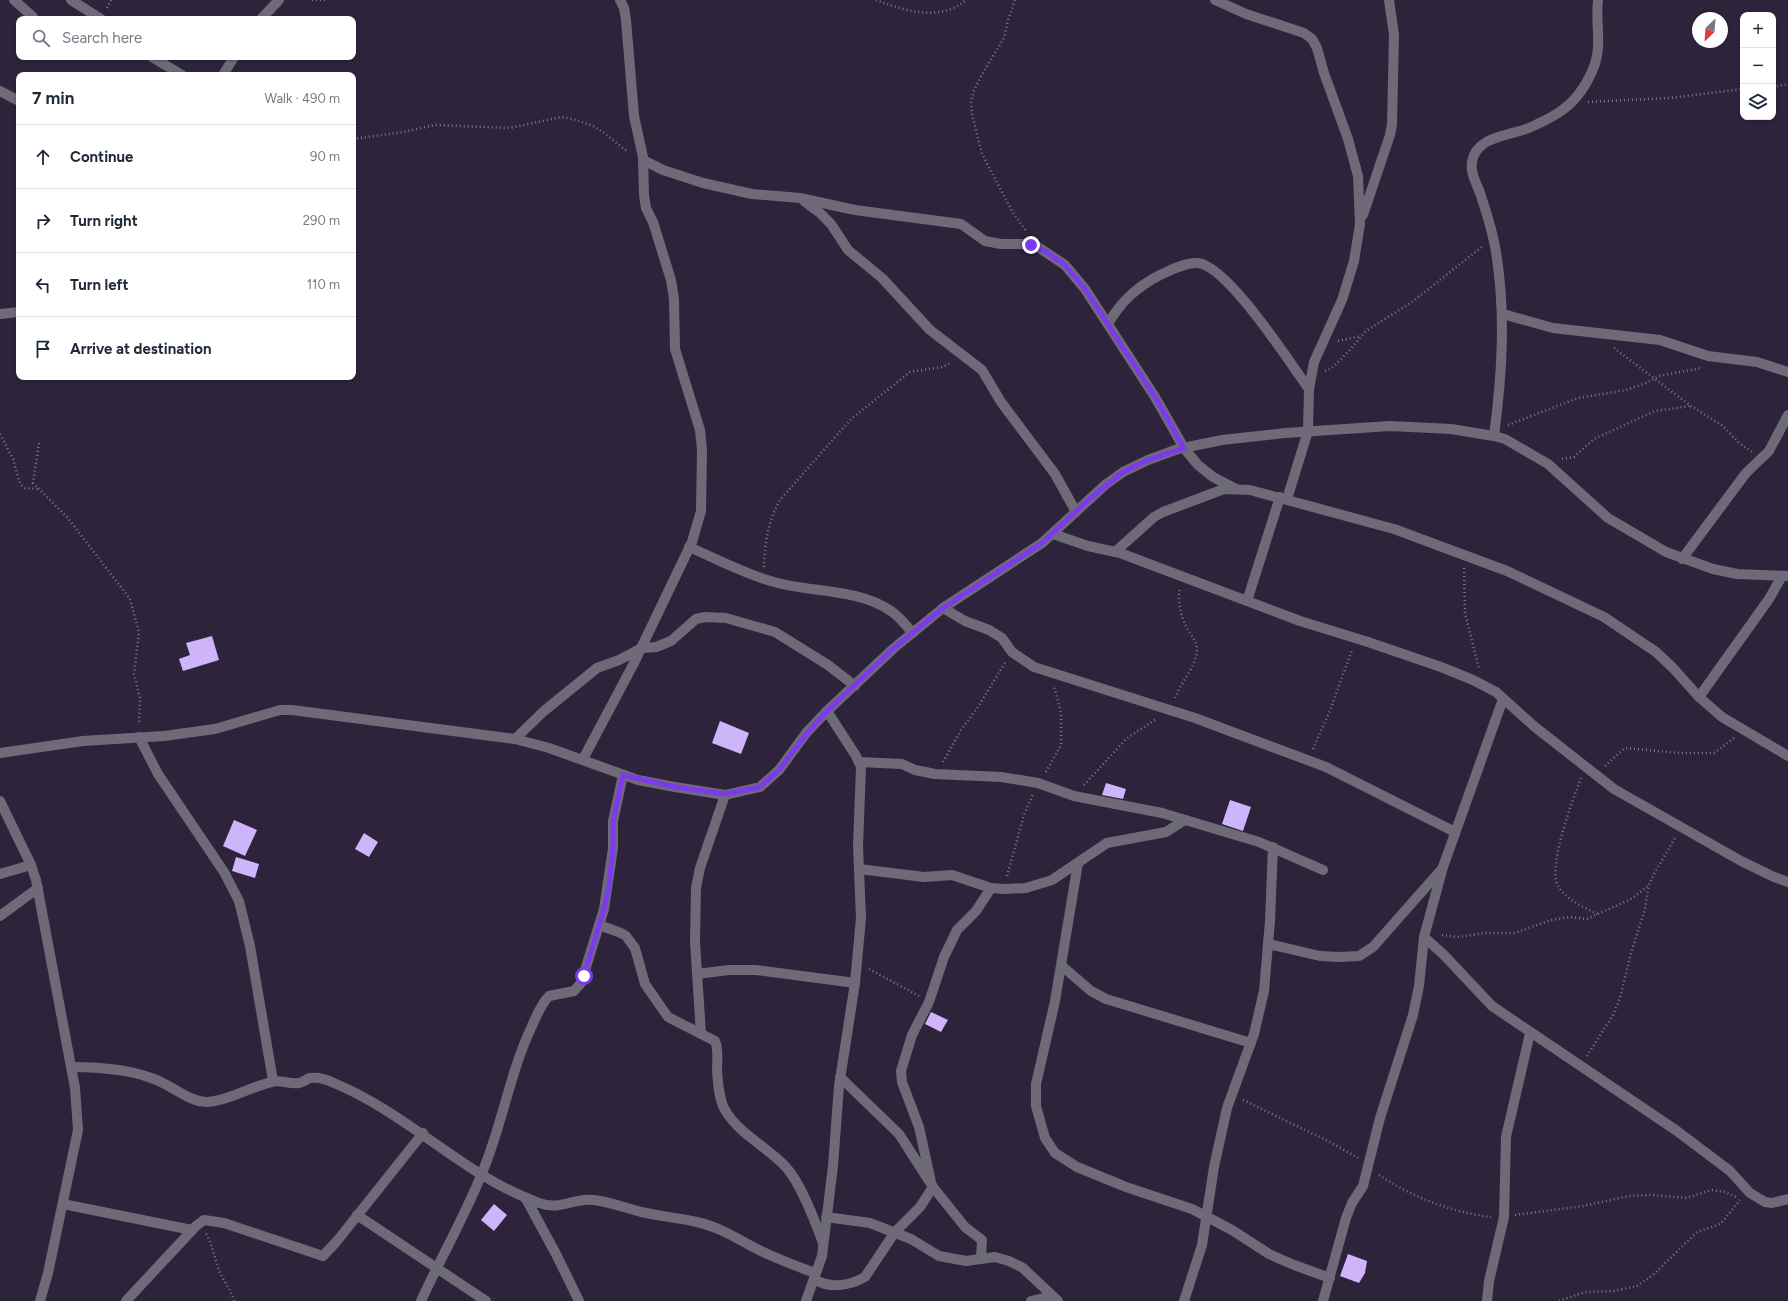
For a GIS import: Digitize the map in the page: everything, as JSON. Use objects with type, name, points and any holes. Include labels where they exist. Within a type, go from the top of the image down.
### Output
[{"type":"street","points":[[14,0],[31,16]]},
{"type":"street","points":[[71,0],[96,16]]},
{"type":"street","points":[[264,16],[279,0]]},
{"type":"street","points":[[583,759],[642,648],[689,547],[701,511],[701,437],[693,405],[675,349],[673,290],[653,222],[646,208],[643,160],[634,116],[626,20],[624,8],[620,0]]},
{"type":"street","points":[[1215,0],[1246,14],[1304,33],[1316,44],[1353,157],[1360,195],[1360,224]]},
{"type":"street","points":[[1247,601],[1308,431],[1309,389],[1314,362],[1348,284],[1360,224],[1390,134],[1392,124],[1394,35],[1389,0]]},
{"type":"street","points":[[1495,432],[1500,391],[1503,314],[1500,282],[1493,238],[1481,194],[1473,176],[1472,162],[1475,153],[1480,146],[1492,140],[1530,128],[1558,114],[1574,100],[1590,76],[1599,53],[1598,0]]},
{"type":"street","points":[[157,60],[177,72]]},
{"type":"street","points":[[225,72],[232,60]]},
{"type":"street","points":[[0,91],[16,99]]},
{"type":"street","points":[[643,160],[663,170],[703,183],[752,194],[800,198],[855,210],[963,224],[985,241],[1038,247],[1065,265],[1085,289],[1155,397],[1184,448],[1198,465],[1213,477],[1237,490]]},
{"type":"street","points":[[800,198],[820,213],[831,224],[848,250],[882,278],[930,330],[986,375],[1001,402],[1055,474],[1076,512]]},
{"type":"street","points":[[1108,324],[1116,310],[1130,294],[1141,286],[1171,270],[1188,264],[1199,263],[1211,268],[1246,301],[1309,389]]},
{"type":"street","points":[[0,314],[16,312]]},
{"type":"street","points":[[1503,314],[1553,328],[1660,340],[1708,356],[1757,362],[1788,372]]},
{"type":"street","points":[[1682,559],[1746,473],[1769,451],[1788,415]]},
{"type":"street","points":[[0,753],[83,742],[215,729],[280,710],[292,710],[515,739],[583,759],[623,775],[675,787],[725,794],[760,787],[779,770],[808,732],[827,711],[912,633],[943,608],[1031,551],[1052,534],[1105,485],[1123,472],[1148,460],[1184,448],[1222,440],[1308,431],[1390,426],[1451,428],[1495,432],[1560,473],[1598,511],[1666,552],[1713,569],[1737,574],[1785,576]]},
{"type":"street","points":[[1115,552],[1154,517],[1163,512],[1224,489],[1250,490],[1394,529],[1506,571],[1604,617],[1656,652],[1674,668],[1698,697],[1722,717],[1788,756]]},
{"type":"street","points":[[1052,534],[1088,546],[1115,552],[1300,621],[1358,638],[1441,667],[1487,688],[1503,699],[1584,768],[1614,790],[1741,861],[1788,882]]},
{"type":"street","points":[[689,547],[746,573],[774,582],[833,592],[876,602],[893,612],[912,633]]},
{"type":"street","points":[[1698,697],[1785,576]]},
{"type":"street","points":[[943,608],[965,620],[989,630],[1002,638],[1010,650],[1024,662],[1052,674],[1195,718],[1332,770],[1455,832]]},
{"type":"street","points":[[515,739],[544,711],[597,668],[619,660],[642,648],[656,647],[671,641],[696,619],[706,617],[726,618],[775,632],[828,665],[855,686]]},
{"type":"street","points":[[1322,1301],[1330,1278],[1346,1218],[1352,1203],[1364,1186],[1382,1112],[1413,1015],[1419,986],[1425,933],[1443,867],[1503,699]]},
{"type":"street","points":[[806,1301],[822,1256],[833,1166],[840,1077],[855,983],[861,918],[858,846],[862,773],[859,762],[827,711]]},
{"type":"street","points":[[139,737],[158,774],[220,866],[239,901],[250,946],[273,1081]]},
{"type":"street","points":[[859,762],[902,764],[915,770],[935,774],[1001,777],[1038,783],[1074,796],[1162,812],[1273,847],[1323,870]]},
{"type":"street","points":[[421,1301],[436,1268],[466,1212],[481,1174],[514,1071],[541,1007],[550,996],[570,993],[578,988],[599,925],[609,886],[613,848],[613,821],[623,775]]},
{"type":"street","points":[[701,1034],[695,942],[697,880],[725,794]]},
{"type":"street","points":[[0,801],[31,865],[38,888],[75,1088],[78,1130],[48,1273],[40,1301]]},
{"type":"street","points":[[859,869],[924,877],[952,875],[991,888],[1026,888],[1047,882],[1068,871],[1107,843],[1166,832],[1184,820]]},
{"type":"street","points":[[1184,1301],[1190,1280],[1201,1252],[1218,1146],[1231,1095],[1251,1043],[1264,991],[1273,847]]},
{"type":"street","points":[[1078,863],[1062,966],[1036,1084],[1036,1106],[1045,1138],[1055,1153],[1077,1167],[1126,1187],[1192,1209],[1232,1230],[1269,1254],[1330,1278]]},
{"type":"street","points":[[0,874],[31,865]]},
{"type":"street","points":[[1268,944],[1320,956],[1359,956],[1373,947],[1443,867]]},
{"type":"street","points":[[0,916],[38,888]]},
{"type":"street","points":[[71,1067],[104,1068],[144,1076],[156,1080],[197,1100],[205,1102],[220,1099],[273,1081],[295,1084],[302,1083],[310,1078],[332,1082],[390,1111],[499,1186],[525,1197],[552,1206],[562,1206],[586,1200],[596,1200],[644,1212],[699,1222],[719,1228],[780,1260],[823,1285],[833,1286],[858,1281],[864,1277],[895,1232],[920,1207],[932,1185],[919,1127],[901,1076],[912,1035],[929,1002],[942,962],[957,930],[976,911],[991,888]]},
{"type":"street","points":[[599,925],[626,936],[635,948],[645,984],[668,1017],[680,1025],[711,1038],[716,1044],[717,1072],[724,1108],[735,1124],[761,1144],[787,1168],[813,1216],[823,1245]]},
{"type":"street","points":[[1425,933],[1492,1006],[1677,1131],[1730,1171],[1750,1193],[1758,1199],[1772,1203],[1788,1199]]},
{"type":"street","points":[[1062,966],[1091,991],[1106,999],[1251,1043]]},
{"type":"street","points":[[698,974],[729,970],[756,970],[855,983]]},
{"type":"street","points":[[1487,1301],[1489,1282],[1504,1217],[1506,1137],[1530,1033]]},
{"type":"street","points":[[840,1077],[899,1134],[932,1185],[962,1223],[982,1240],[981,1257]]},
{"type":"street","points":[[126,1301],[196,1226],[206,1220],[224,1223],[323,1256],[331,1249],[423,1133]]},
{"type":"street","points":[[525,1197],[556,1254],[579,1301]]},
{"type":"street","points":[[63,1204],[196,1226]]},
{"type":"street","points":[[357,1215],[486,1301]]},
{"type":"street","points":[[826,1217],[870,1223],[895,1232],[939,1256],[966,1261],[981,1257],[995,1257],[1023,1268],[1055,1298]]},
{"type":"street","points":[[814,1279],[814,1301]]},
{"type":"street","points":[[1031,1301],[1055,1298]]},
{"type":"path","points":[[312,0],[326,0]]},
{"type":"path","points":[[876,0],[900,9],[930,13],[949,11],[966,0]]},
{"type":"path","points":[[1015,0],[1004,38],[974,90],[971,102],[972,114],[982,154],[991,173],[1013,213],[1038,247]]},
{"type":"path","points":[[1776,86],[1788,84]]},
{"type":"path","points":[[1574,100],[1587,102],[1614,102],[1669,98],[1740,89]]},
{"type":"path","points":[[356,139],[403,132],[435,125],[510,128],[561,117],[573,119],[593,126],[629,153],[643,160]]},
{"type":"path","points":[[1311,378],[1332,368],[1366,331],[1412,302],[1493,238]]},
{"type":"path","points":[[1320,347],[1361,336]]},
{"type":"path","points":[[1612,347],[1653,379],[1691,406],[1723,426],[1739,443],[1760,458]]},
{"type":"path","points":[[764,579],[767,532],[774,510],[791,486],[823,450],[851,419],[910,372],[942,367],[964,356]]},
{"type":"path","points":[[1495,432],[1578,398],[1626,390],[1659,376],[1704,368]]},
{"type":"path","points":[[1543,461],[1574,457],[1594,439],[1655,411],[1691,406]]},
{"type":"path","points":[[0,434],[13,459],[20,484],[25,488],[39,489]]},
{"type":"path","points":[[39,443],[33,483],[67,517],[130,599],[139,632],[134,674],[140,698],[139,737]]},
{"type":"path","points":[[1464,556],[1466,613],[1479,669],[1487,688]]},
{"type":"path","points":[[1074,796],[1126,739],[1142,727],[1172,711],[1178,689],[1195,659],[1197,649],[1195,642],[1184,622],[1179,597],[1181,584],[1177,574]]},
{"type":"path","points":[[1308,761],[1331,708],[1349,657],[1358,638]]},
{"type":"path","points":[[935,774],[961,730],[978,707],[1004,666],[1010,650]]},
{"type":"path","points":[[1004,889],[1024,815],[1038,783],[1061,745],[1062,713],[1052,674]]},
{"type":"path","points":[[1593,774],[1604,767],[1625,748],[1679,753],[1714,753],[1724,747],[1744,730]]},
{"type":"path","points":[[1584,768],[1558,847],[1555,860],[1555,880],[1565,895],[1597,914]]},
{"type":"path","points":[[1582,1067],[1594,1042],[1613,1015],[1620,998],[1631,953],[1645,910],[1650,885],[1654,874],[1680,828]]},
{"type":"path","points":[[1425,933],[1459,937],[1484,933],[1515,933],[1551,920],[1570,917],[1587,919],[1633,898],[1650,885]]},
{"type":"path","points":[[856,962],[929,1002]]},
{"type":"path","points":[[1231,1095],[1330,1142],[1368,1165],[1376,1173],[1394,1185],[1416,1196],[1466,1214],[1504,1217],[1529,1212],[1583,1206],[1629,1196],[1650,1195],[1687,1198],[1711,1190],[1725,1192],[1744,1202]]},
{"type":"path","points":[[1559,1301],[1585,1292],[1614,1291],[1637,1286],[1654,1275],[1697,1232],[1718,1225],[1723,1221],[1740,1200]]},
{"type":"path","points":[[196,1226],[209,1240],[219,1270],[232,1293],[234,1301]]},
{"type":"building","points":[[212,636],[219,660],[183,671],[179,659],[190,655],[186,643]]},
{"type":"building","points":[[720,721],[749,733],[741,754],[712,743]]},
{"type":"building","points":[[1106,783],[1126,789],[1123,799],[1102,795]]},
{"type":"building","points":[[1230,800],[1251,807],[1243,831],[1222,824]]},
{"type":"building","points":[[234,820],[257,830],[245,856],[223,846]]},
{"type":"building","points":[[364,833],[378,842],[369,857],[355,849]]},
{"type":"building","points":[[236,857],[259,864],[255,878],[232,871]]},
{"type":"building","points":[[931,1012],[948,1020],[941,1032],[925,1024]]},
{"type":"building","points":[[494,1204],[507,1215],[494,1231],[481,1220]]},
{"type":"building","points":[[1348,1254],[1367,1261],[1365,1273],[1359,1283],[1340,1276]]},
{"type":"route","points":[[584,976],[604,909],[609,886],[613,848],[613,821],[623,775],[638,780],[712,793],[735,793],[760,787],[779,770],[808,732],[827,711],[894,648],[943,608],[1042,543],[1105,485],[1123,472],[1148,460],[1184,448],[1155,397],[1085,289],[1065,265],[1056,257],[1038,247],[1031,245]]}]
